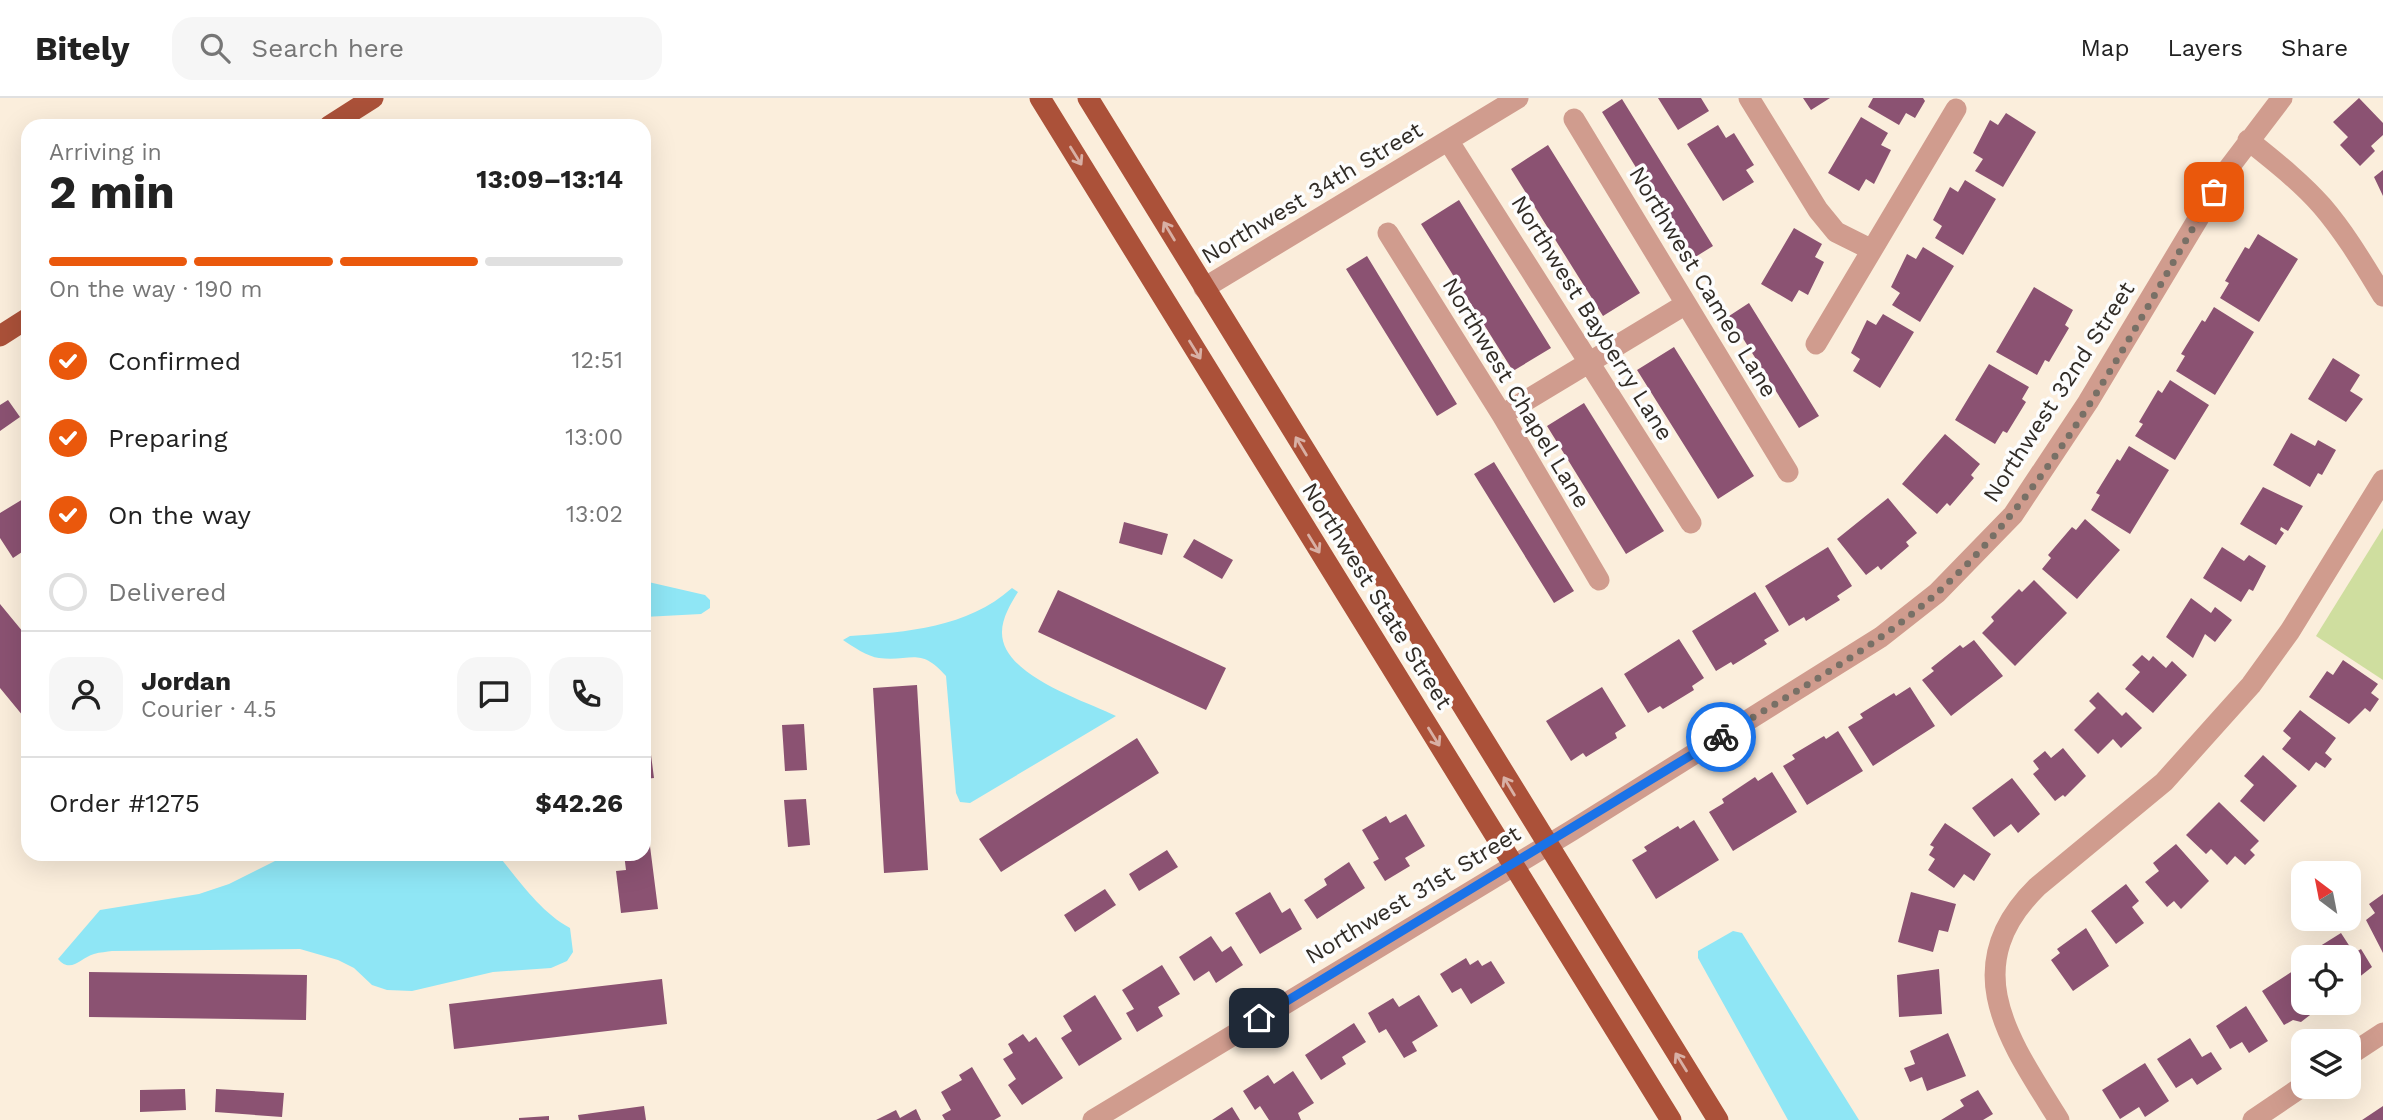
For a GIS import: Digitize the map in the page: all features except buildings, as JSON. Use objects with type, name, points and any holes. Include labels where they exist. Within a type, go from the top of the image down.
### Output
[{"type":"main road","points":[[340,119],[373,98]]},
{"type":"main road","name":"Northwest State Street","points":[[1041,98],[1671,1120]]},
{"type":"main road","name":"Northwest State Street","points":[[1088,98],[1546,846],[1718,1120]]},
{"type":"main road","points":[[0,336],[21,322]]},
{"type":"street","name":"Northwest 34th Street","points":[[1204,288],[1518,98]]},
{"type":"street","points":[[1749,98],[1818,210],[1836,232],[1872,250]]},
{"type":"street","name":"Northwest 32nd Street","points":[[1546,846],[1881,637],[1937,593],[1982,550],[2013,515],[2088,402],[2248,140],[2282,98]]},
{"type":"street","points":[[1815,344],[1956,109]]},
{"type":"street","name":"Northwest Cameo Lane","points":[[1574,118],[1788,472]]},
{"type":"street","points":[[2248,140],[2322,206],[2346,237],[2383,296]]},
{"type":"street","name":"Northwest Bayberry Lane","points":[[1449,142],[1691,523]]},
{"type":"street","name":"Northwest Chapel Lane","points":[[1388,233],[1502,415],[1599,580]]},
{"type":"street","points":[[1502,415],[1686,304]]},
{"type":"street","points":[[2059,1120],[2003,1025],[1994,972],[2005,929],[2024,900],[2164,782],[2251,685],[2290,631],[2383,480]]},
{"type":"street","name":"Northwest 31st Street","points":[[1093,1120],[1546,846]]},
{"type":"street","points":[[2361,1047],[2383,1033]]},
{"type":"street","points":[[2253,1120],[2291,1094]]},
{"type":"green space","points":[[2383,528],[2383,680],[2316,636]]},
{"type":"water","points":[[651,583],[705,595],[710,600],[710,608],[701,614],[651,617]]},
{"type":"water","points":[[1012,588],[1018,592],[1005,616],[1002,632],[1005,647],[1015,661],[1046,684],[1116,716],[970,803],[960,802],[956,793],[946,676],[922,658],[875,657],[843,640],[850,636],[914,630],[956,620],[976,612]]},
{"type":"water","points":[[275,861],[503,861],[539,904],[570,928],[573,952],[567,961],[551,968],[493,972],[412,991],[387,990],[372,985],[354,968],[338,960],[300,949],[112,951],[94,954],[71,965],[58,959],[100,910],[199,894],[229,884]]},
{"type":"water","points":[[1733,931],[1742,933],[1859,1120],[1788,1120],[1698,958],[1698,951]]},
{"type":"way so far","points":[[1721,737],[1881,637],[1937,593],[1982,550],[2013,515],[2088,402],[2214,192]]},
{"type":"route","points":[[1259,1018],[1721,737]]}]
